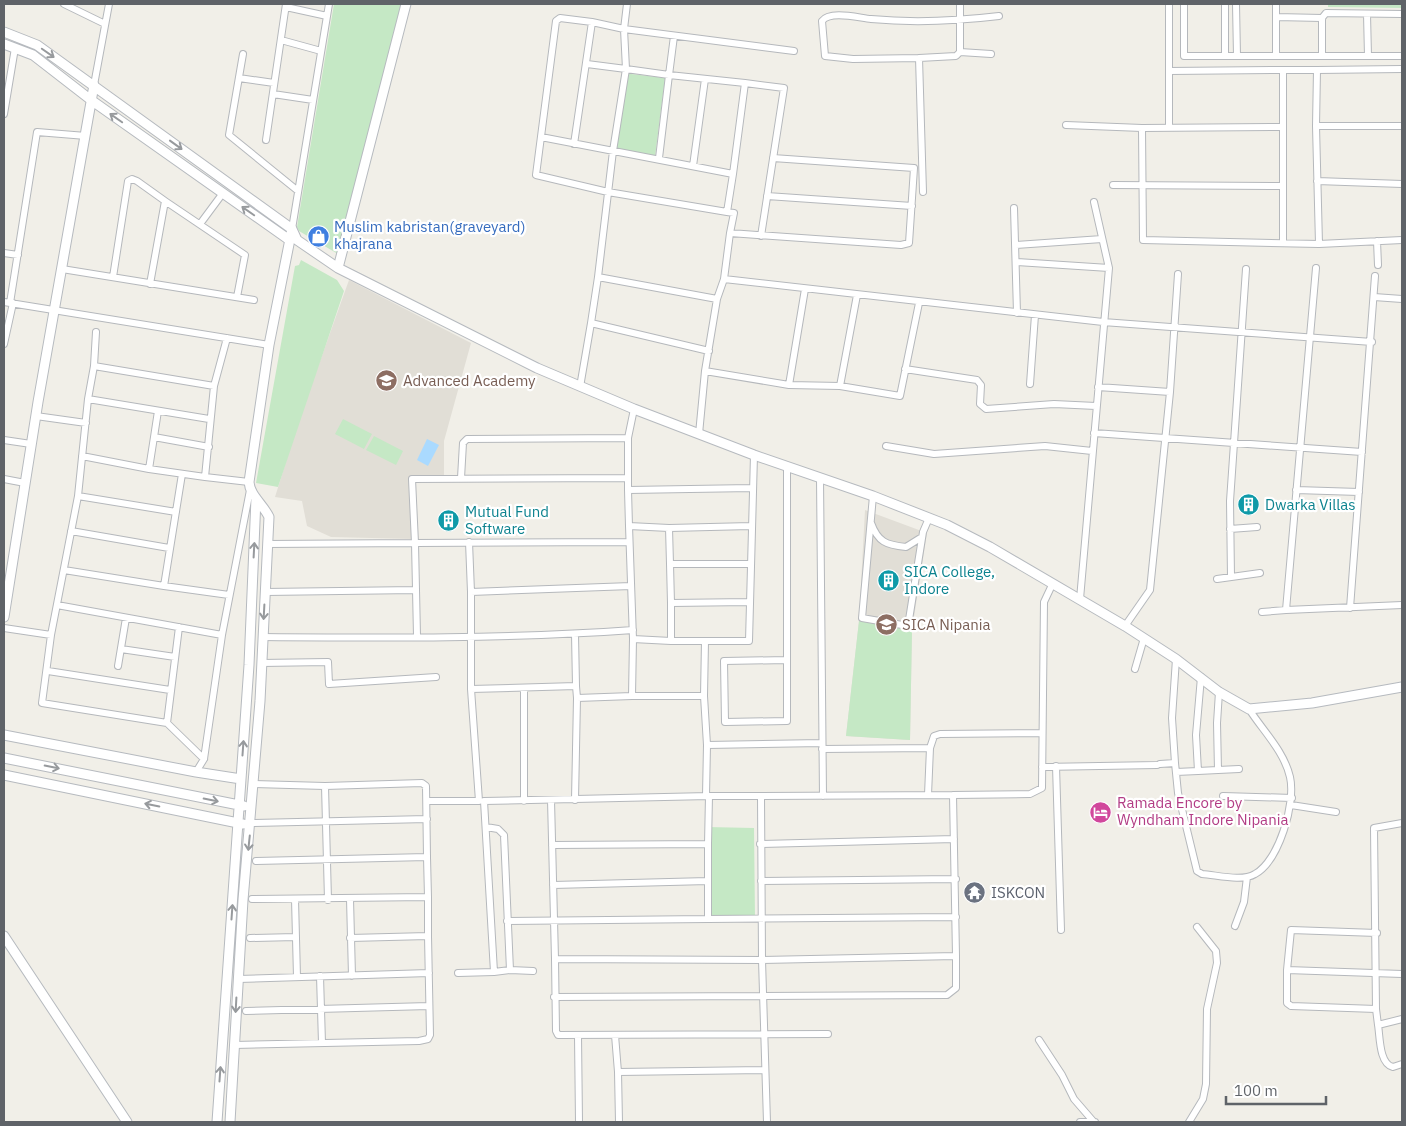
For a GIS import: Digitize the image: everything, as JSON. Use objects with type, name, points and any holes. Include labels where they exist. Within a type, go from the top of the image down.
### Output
[{"type":"street","points":[[66,4],[105,24]]},
{"type":"street","points":[[4,617],[8,564],[25,483],[109,4]]},
{"type":"street","points":[[196,772],[204,759],[222,635],[249,486],[269,345],[293,239],[292,229],[329,4]]},
{"type":"street","points":[[338,268],[406,4]]},
{"type":"street","points":[[580,387],[598,277],[613,151],[626,69],[624,29],[627,4]]},
{"type":"street","points":[[960,4],[961,20],[960,52],[956,56],[852,59],[825,56],[822,21],[830,16],[880,20],[961,20],[999,16]]},
{"type":"street","points":[[1169,4],[1169,127]]},
{"type":"street","points":[[1184,4],[1184,56],[1402,56]]},
{"type":"street","points":[[1225,4],[1225,56]]},
{"type":"street","points":[[1236,4],[1237,56]]},
{"type":"street","points":[[1276,4],[1276,56]]},
{"type":"street","points":[[266,140],[286,6],[327,16]]},
{"type":"street","points":[[1276,17],[1322,18],[1326,14],[1402,14]]},
{"type":"street","points":[[1367,14],[1368,56]]},
{"type":"street","points":[[699,434],[705,370],[717,300],[724,279],[734,214],[608,192],[536,175],[556,22],[560,18],[624,29],[794,51]]},
{"type":"street","points":[[1322,18],[1322,56]]},
{"type":"street","points":[[574,144],[592,22]]},
{"type":"street","points":[[4,32],[37,45],[292,229]]},
{"type":"street","points":[[659,158],[674,36]]},
{"type":"street","points":[[281,40],[321,51]]},
{"type":"street","points":[[4,44],[33,55],[91,100],[222,194],[338,268],[529,364],[634,410],[929,518],[990,547],[1125,626],[1176,659],[1219,692],[1249,709],[1275,743],[1290,777],[1292,801],[1277,846],[1266,864],[1256,874],[1248,877],[1202,874],[1197,871],[1178,793],[1175,763],[1172,718],[1176,659]]},
{"type":"street","points":[[4,114],[15,48]]},
{"type":"street","points":[[960,52],[991,54]]},
{"type":"street","points":[[244,54],[229,135],[298,191]]},
{"type":"street","points":[[919,58],[923,192]]},
{"type":"street","points":[[587,64],[784,88],[761,236]]},
{"type":"street","points":[[1169,71],[1402,68]]},
{"type":"street","points":[[1283,70],[1283,243]]},
{"type":"street","points":[[1317,70],[1316,126],[1319,244]]},
{"type":"street","points":[[239,78],[274,83]]},
{"type":"street","points":[[693,166],[705,79]]},
{"type":"street","points":[[726,212],[746,83]]},
{"type":"street","points":[[274,94],[313,100]]},
{"type":"street","points":[[1066,125],[1142,128],[1283,128]]},
{"type":"street","points":[[1316,126],[1402,126]]},
{"type":"street","points":[[1142,128],[1143,240],[1319,244],[1402,240]]},
{"type":"street","points":[[4,344],[37,132],[86,136]]},
{"type":"street","points":[[541,137],[659,158],[733,174]]},
{"type":"street","points":[[730,233],[901,245],[909,243],[914,168],[773,158]]},
{"type":"street","points":[[113,277],[128,181],[132,179],[245,255],[237,297]]},
{"type":"street","points":[[1317,181],[1402,184]]},
{"type":"street","points":[[1113,185],[1283,186]]},
{"type":"street","points":[[200,224],[222,194]]},
{"type":"street","points":[[767,196],[912,206]]},
{"type":"street","points":[[150,284],[165,201]]},
{"type":"street","points":[[1080,600],[1109,268],[1094,202]]},
{"type":"street","points":[[1014,208],[1018,313]]},
{"type":"street","points":[[1016,245],[1102,239]]},
{"type":"street","points":[[1377,241],[1378,265]]},
{"type":"street","points":[[4,253],[18,255]]},
{"type":"street","points":[[1017,262],[1109,268]]},
{"type":"street","points":[[1286,610],[1316,268]]},
{"type":"street","points":[[62,269],[254,300]]},
{"type":"street","points":[[1231,577],[1230,501],[1246,269]]},
{"type":"street","points":[[1125,626],[1150,590],[1166,438],[1178,274]]},
{"type":"street","points":[[1350,608],[1376,276]]},
{"type":"street","points":[[598,277],[717,300]]},
{"type":"street","points":[[724,279],[918,303],[1103,322],[1372,342]]},
{"type":"street","points":[[789,385],[805,289]]},
{"type":"street","points":[[840,386],[857,296]]},
{"type":"street","points":[[1374,297],[1402,299]]},
{"type":"street","points":[[9,303],[55,312],[269,345]]},
{"type":"street","points":[[705,370],[789,385],[840,386],[900,396],[918,303]]},
{"type":"street","points":[[1030,384],[1035,315]]},
{"type":"street","points":[[591,323],[709,351]]},
{"type":"street","points":[[96,332],[94,366],[88,399],[78,496],[51,635],[48,671],[42,703],[167,723],[204,759]]},
{"type":"street","points":[[205,477],[209,446],[209,419],[214,386],[227,338]]},
{"type":"street","points":[[94,366],[214,386]]},
{"type":"street","points":[[905,370],[977,380],[981,385],[980,404],[986,408],[1054,404],[1096,406]]},
{"type":"street","points":[[1098,387],[1170,392]]},
{"type":"street","points":[[88,399],[209,419]]},
{"type":"street","points":[[632,696],[633,630],[629,542],[628,438],[634,410]]},
{"type":"street","points":[[149,469],[158,411]]},
{"type":"street","points":[[36,416],[86,423]]},
{"type":"street","points":[[1094,433],[1362,452]]},
{"type":"street","points":[[154,437],[209,446]]},
{"type":"street","points":[[461,478],[461,448],[463,442],[467,439],[628,438]]},
{"type":"street","points":[[4,440],[31,444]]},
{"type":"street","points":[[886,446],[934,454],[1044,446],[1092,451]]},
{"type":"street","points":[[633,639],[748,641],[754,455]]},
{"type":"street","points":[[82,456],[249,486],[269,517],[254,784],[238,979],[230,1122]]},
{"type":"street","points":[[787,466],[788,721],[725,722],[724,661],[787,660]]},
{"type":"street","points":[[164,586],[182,474]]},
{"type":"street","points":[[417,636],[412,479],[628,478]]},
{"type":"street","points":[[820,478],[823,796]]},
{"type":"street","points":[[4,479],[25,483]]},
{"type":"street","points":[[628,490],[752,488]]},
{"type":"street","points":[[1296,490],[1359,492]]},
{"type":"street","points":[[78,496],[176,512]]},
{"type":"street","points":[[872,496],[862,618],[908,626],[922,537],[929,518]]},
{"type":"street","points":[[217,1122],[241,779],[256,498]]},
{"type":"street","points":[[870,520],[875,535],[884,542],[894,546],[906,547],[922,537]]},
{"type":"street","points":[[629,526],[669,528],[751,526]]},
{"type":"street","points":[[1230,530],[1256,527]]},
{"type":"street","points":[[669,528],[671,641]]},
{"type":"street","points":[[71,531],[170,548]]},
{"type":"street","points":[[469,542],[472,636],[471,689],[481,801],[486,827],[494,972]]},
{"type":"street","points":[[267,544],[629,542]]},
{"type":"street","points":[[670,564],[750,564]]},
{"type":"street","points":[[64,570],[229,595]]},
{"type":"street","points":[[1217,579],[1260,572]]},
{"type":"street","points":[[427,801],[524,801],[707,796],[953,795],[1037,792],[1042,788],[1041,733],[1044,602],[1052,585]]},
{"type":"street","points":[[471,592],[631,586]]},
{"type":"street","points":[[265,592],[416,590]]},
{"type":"street","points":[[671,603],[749,602]]},
{"type":"street","points":[[1262,612],[1402,605]]},
{"type":"street","points":[[57,606],[222,635]]},
{"type":"street","points":[[118,666],[126,618]]},
{"type":"street","points":[[167,723],[179,627]]},
{"type":"street","points":[[4,628],[51,635]]},
{"type":"street","points":[[262,637],[472,636],[575,634],[633,630]]},
{"type":"street","points":[[575,634],[577,698],[575,800]]},
{"type":"street","points":[[1135,669],[1144,638]]},
{"type":"street","points":[[705,641],[704,696],[707,745],[708,919]]},
{"type":"street","points":[[120,649],[175,657]]},
{"type":"street","points":[[261,663],[328,662],[329,684],[436,677]]},
{"type":"street","points":[[48,671],[170,690]]},
{"type":"street","points":[[1198,771],[1196,735],[1201,677]]},
{"type":"street","points":[[471,689],[576,686]]},
{"type":"street","points":[[1249,709],[1312,703],[1402,687]]},
{"type":"street","points":[[524,688],[524,801]]},
{"type":"street","points":[[1218,770],[1217,723],[1219,692]]},
{"type":"street","points":[[577,698],[704,696]]},
{"type":"street","points":[[928,795],[932,738],[940,734],[1041,733]]},
{"type":"street","points":[[4,735],[241,779]]},
{"type":"street","points":[[707,745],[930,748]]},
{"type":"street","points":[[4,758],[239,806],[252,807]]},
{"type":"street","points":[[1042,767],[1159,765],[1175,763]]},
{"type":"street","points":[[1056,766],[1062,930]]},
{"type":"street","points":[[1176,772],[1239,769]]},
{"type":"street","points":[[4,775],[238,823],[427,819]]},
{"type":"street","points":[[234,1044],[419,1042],[428,1039],[430,1035],[426,786],[422,783],[325,786],[254,784]]},
{"type":"street","points":[[325,786],[328,900]]},
{"type":"street","points":[[554,997],[947,995],[956,988],[956,879],[953,795]]},
{"type":"street","points":[[761,796],[760,918],[766,1122]]},
{"type":"street","points":[[1223,796],[1292,801],[1336,812]]},
{"type":"street","points":[[551,800],[556,1031],[562,1035],[578,1036],[828,1034]]},
{"type":"street","points":[[1402,823],[1374,828],[1377,933],[1376,1009],[1382,1054],[1386,1063],[1393,1067],[1402,1064]]},
{"type":"street","points":[[486,827],[498,829],[504,835],[510,970]]},
{"type":"street","points":[[760,844],[954,839]]},
{"type":"street","points":[[552,845],[708,844]]},
{"type":"street","points":[[256,861],[427,856]]},
{"type":"street","points":[[1235,926],[1244,902],[1248,877]]},
{"type":"street","points":[[761,881],[956,879]]},
{"type":"street","points":[[553,884],[708,881]]},
{"type":"street","points":[[252,899],[428,898]]},
{"type":"street","points":[[296,899],[297,977]]},
{"type":"street","points":[[350,899],[352,976]]},
{"type":"street","points":[[507,921],[956,917]]},
{"type":"street","points":[[1189,1122],[1203,1099],[1206,1084],[1207,1009],[1218,963],[1216,951],[1197,927]]},
{"type":"street","points":[[1376,1009],[1289,1006],[1287,1003],[1287,970],[1290,932],[1294,929],[1377,933]]},
{"type":"street","points":[[4,936],[127,1122]]},
{"type":"street","points":[[350,938],[428,936]]},
{"type":"street","points":[[250,938],[296,937]]},
{"type":"street","points":[[554,959],[762,960],[956,956]]},
{"type":"street","points":[[458,973],[510,970],[533,971]]},
{"type":"street","points":[[1287,970],[1377,975],[1402,974]]},
{"type":"street","points":[[238,979],[429,973]]},
{"type":"street","points":[[320,976],[322,1043]]},
{"type":"street","points":[[246,1011],[429,1006]]},
{"type":"street","points":[[1378,1025],[1402,1019]]},
{"type":"street","points":[[615,1035],[619,1122]]},
{"type":"street","points":[[578,1036],[579,1122]]},
{"type":"street","points":[[1039,1040],[1062,1075],[1074,1100],[1095,1121]]},
{"type":"street","points":[[618,1072],[764,1070]]},
{"type":"street","points":[[1080,1122],[1095,1121]]},
{"type":"shaded area","name":"Advanced Academy","points":[[349,280],[471,343],[444,441],[444,475],[412,477],[413,539],[331,537],[307,526],[302,501],[275,497],[299,420]]},
{"type":"shaded area","name":"SICA Nipania","points":[[865,510],[927,533],[912,630],[910,740],[846,736],[859,621]]},
{"type":"green space","points":[[334,4],[401,4],[338,254],[299,231],[297,227]]},
{"type":"green space","points":[[1328,4],[1402,4],[1402,8],[1328,7]]},
{"type":"green space","points":[[623,73],[665,78],[655,157],[611,150]]},
{"type":"green space","points":[[301,260],[337,280],[344,291],[278,487],[256,483],[295,266],[299,265]]},
{"type":"green space","points":[[343,419],[372,434],[364,449],[335,434]]},
{"type":"green space","points":[[374,436],[403,451],[396,465],[366,450]]},
{"type":"green space","points":[[859,621],[912,630],[910,740],[846,736]]},
{"type":"green space","points":[[707,827],[754,828],[755,919],[707,920]]},
{"type":"water","points":[[427,439],[439,445],[428,466],[417,460]]},
{"type":"place","name":"Muslim kabristan(graveyard) khajrana","points":[[318,236]]},
{"type":"place","name":"Advanced Academy","points":[[387,381]]},
{"type":"place","name":"Dwarka Villas","points":[[1249,505]]},
{"type":"place","name":"Mutual Fund Software","points":[[449,521]]},
{"type":"place","name":"SICA College, Indore","points":[[888,581]]},
{"type":"place","name":"SICA Nipania","points":[[886,625]]},
{"type":"place","name":"Ramada Encore by Wyndham Indore Nipania","points":[[1101,812]]},
{"type":"place","name":"ISKCON","points":[[975,893]]}]
